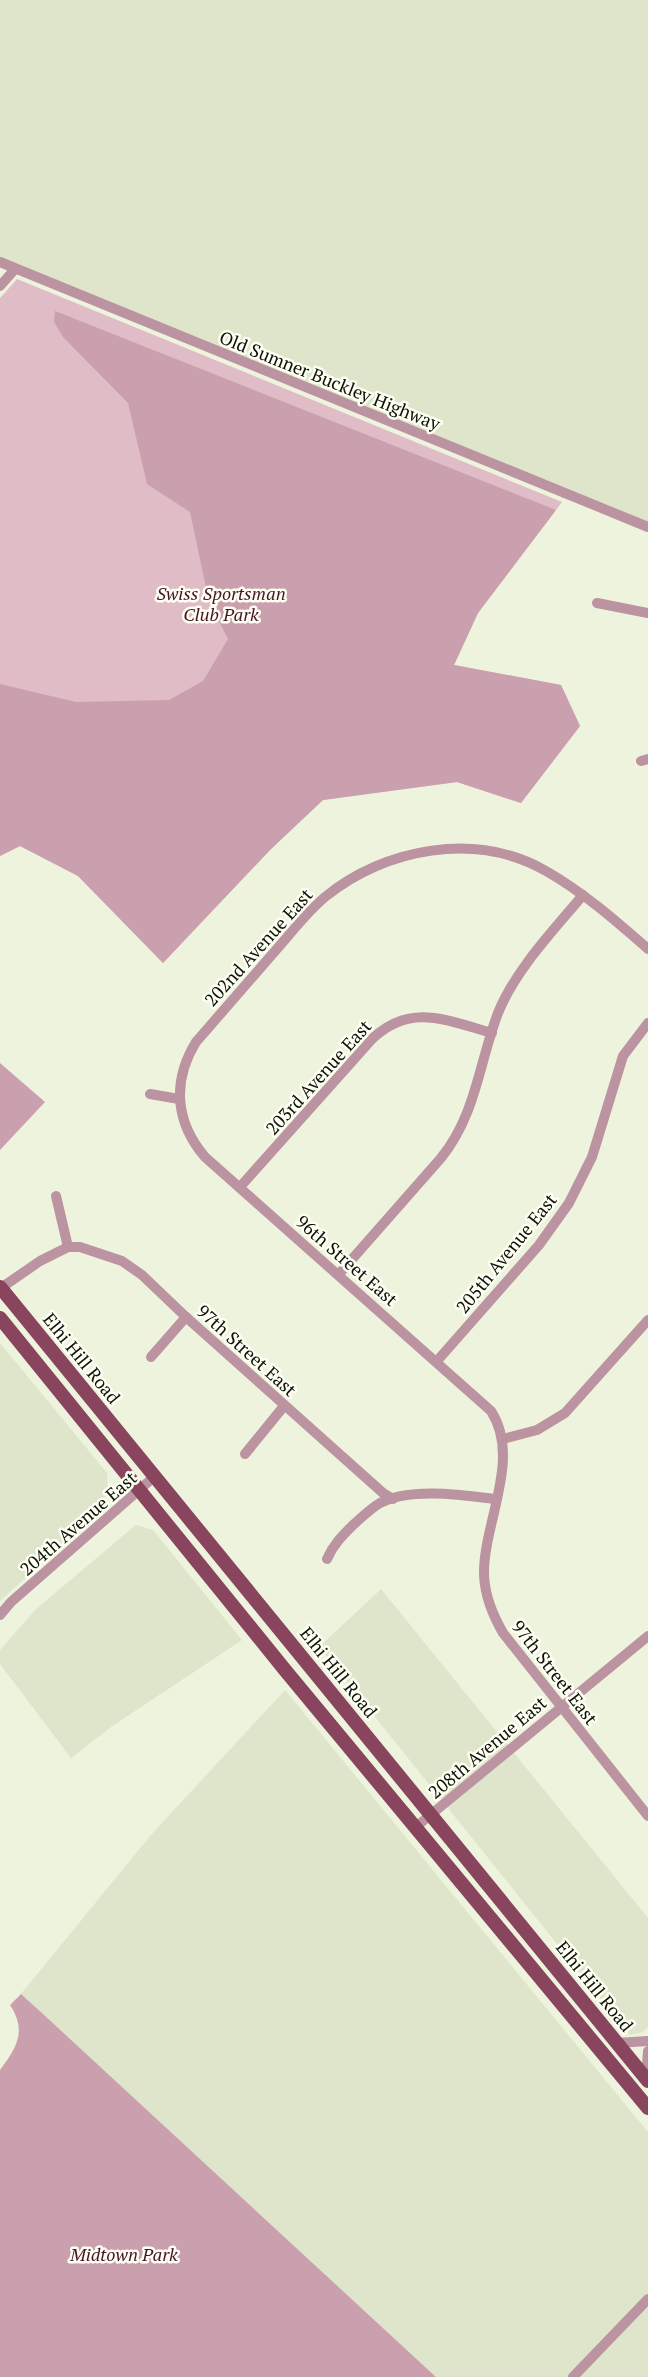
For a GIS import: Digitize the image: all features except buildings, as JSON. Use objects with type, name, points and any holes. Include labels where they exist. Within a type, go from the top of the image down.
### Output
[{"type":"main road","name":"Elhi Hill Road","points":[[0,1288],[647,2079]]},
{"type":"main road","points":[[0,1318],[285,1670],[648,2108]]},
{"type":"street","name":"Old Sumner Buckley Highway","points":[[0,262],[648,527]]},
{"type":"street","points":[[0,286],[15,269]]},
{"type":"street","points":[[597,602],[648,613]]},
{"type":"street","name":"202nd Avenue East","points":[[179,1099],[179,1084],[185,1062],[196,1042],[324,898],[363,872],[392,859],[423,852],[464,849],[487,851],[527,863],[545,870],[584,895],[648,949]]},
{"type":"street","points":[[339,1274],[457,1138],[472,1102],[492,1033],[504,1001],[522,972],[549,936],[584,895]]},
{"type":"street","name":"203rd Avenue East","points":[[240,1187],[373,1038],[390,1024],[411,1017],[428,1016],[492,1033]]},
{"type":"street","name":"205th Avenue East","points":[[437,1361],[544,1238],[569,1203],[592,1157],[623,1056],[648,1023]]},
{"type":"street","points":[[150,1094],[179,1099]]},
{"type":"street","name":"96th Street East","points":[[179,1099],[183,1120],[196,1146],[491,1411],[503,1439]]},
{"type":"street","points":[[0,1288],[40,1261],[68,1247],[56,1196]]},
{"type":"street","name":"97th Street East","points":[[68,1247],[80,1247],[122,1262],[142,1275],[284,1406],[382,1493],[392,1499]]},
{"type":"street","points":[[151,1357],[186,1317]]},
{"type":"street","points":[[503,1439],[537,1430],[565,1413],[648,1320]]},
{"type":"street","points":[[245,1454],[284,1406]]},
{"type":"street","name":"97th Street East","points":[[503,1439],[504,1458],[484,1567],[488,1601],[503,1633],[648,1816]]},
{"type":"street","name":"204th Avenue East","points":[[0,1615],[11,1602],[155,1476]]},
{"type":"street","points":[[327,1559],[332,1547],[350,1528],[381,1503],[392,1499],[442,1493],[495,1500]]},
{"type":"street","name":"208th Avenue East","points":[[416,1826],[648,1636]]},
{"type":"street","points":[[617,2043],[648,2041]]},
{"type":"street","points":[[647,2079],[648,2051]]},
{"type":"street","points":[[574,2377],[648,2298]]},
{"type":"shaded area","points":[[0,0],[648,0],[648,523],[0,261]]},
{"type":"shaded area","points":[[0,1343],[107,1473],[108,1494],[66,1541],[0,1601]]},
{"type":"shaded area","points":[[136,1525],[153,1530],[242,1640],[111,1727],[71,1758],[0,1664],[0,1650],[36,1609]]},
{"type":"shaded area","points":[[381,1589],[648,1918],[648,2027],[643,2032],[630,2035],[319,1647]]},
{"type":"shaded area","points":[[285,1690],[648,2132],[648,2377],[436,2377],[21,1994],[150,1836]]},
{"type":"green space","name":"Swiss Sportsman Club Park","points":[[17,279],[562,502],[478,613],[454,665],[561,685],[580,726],[521,803],[457,782],[323,800],[270,850],[163,963],[78,876],[20,846],[0,856],[0,298]]},
{"type":"green space","name":"Swiss Sportsman Club Park","points":[[55,311],[556,510],[478,613],[454,665],[561,685],[580,726],[521,803],[457,782],[323,800],[270,850],[163,963],[78,876],[20,846],[0,856],[0,684],[76,702],[169,700],[203,681],[228,639],[209,602],[190,512],[147,484],[128,403],[63,337],[54,322]]},
{"type":"green space","points":[[0,1063],[45,1102],[0,1150]]},
{"type":"green space","name":"Midtown Park","points":[[21,1994],[436,2377],[0,2377],[0,2070],[18,2039],[18,2023],[10,2005]]}]
